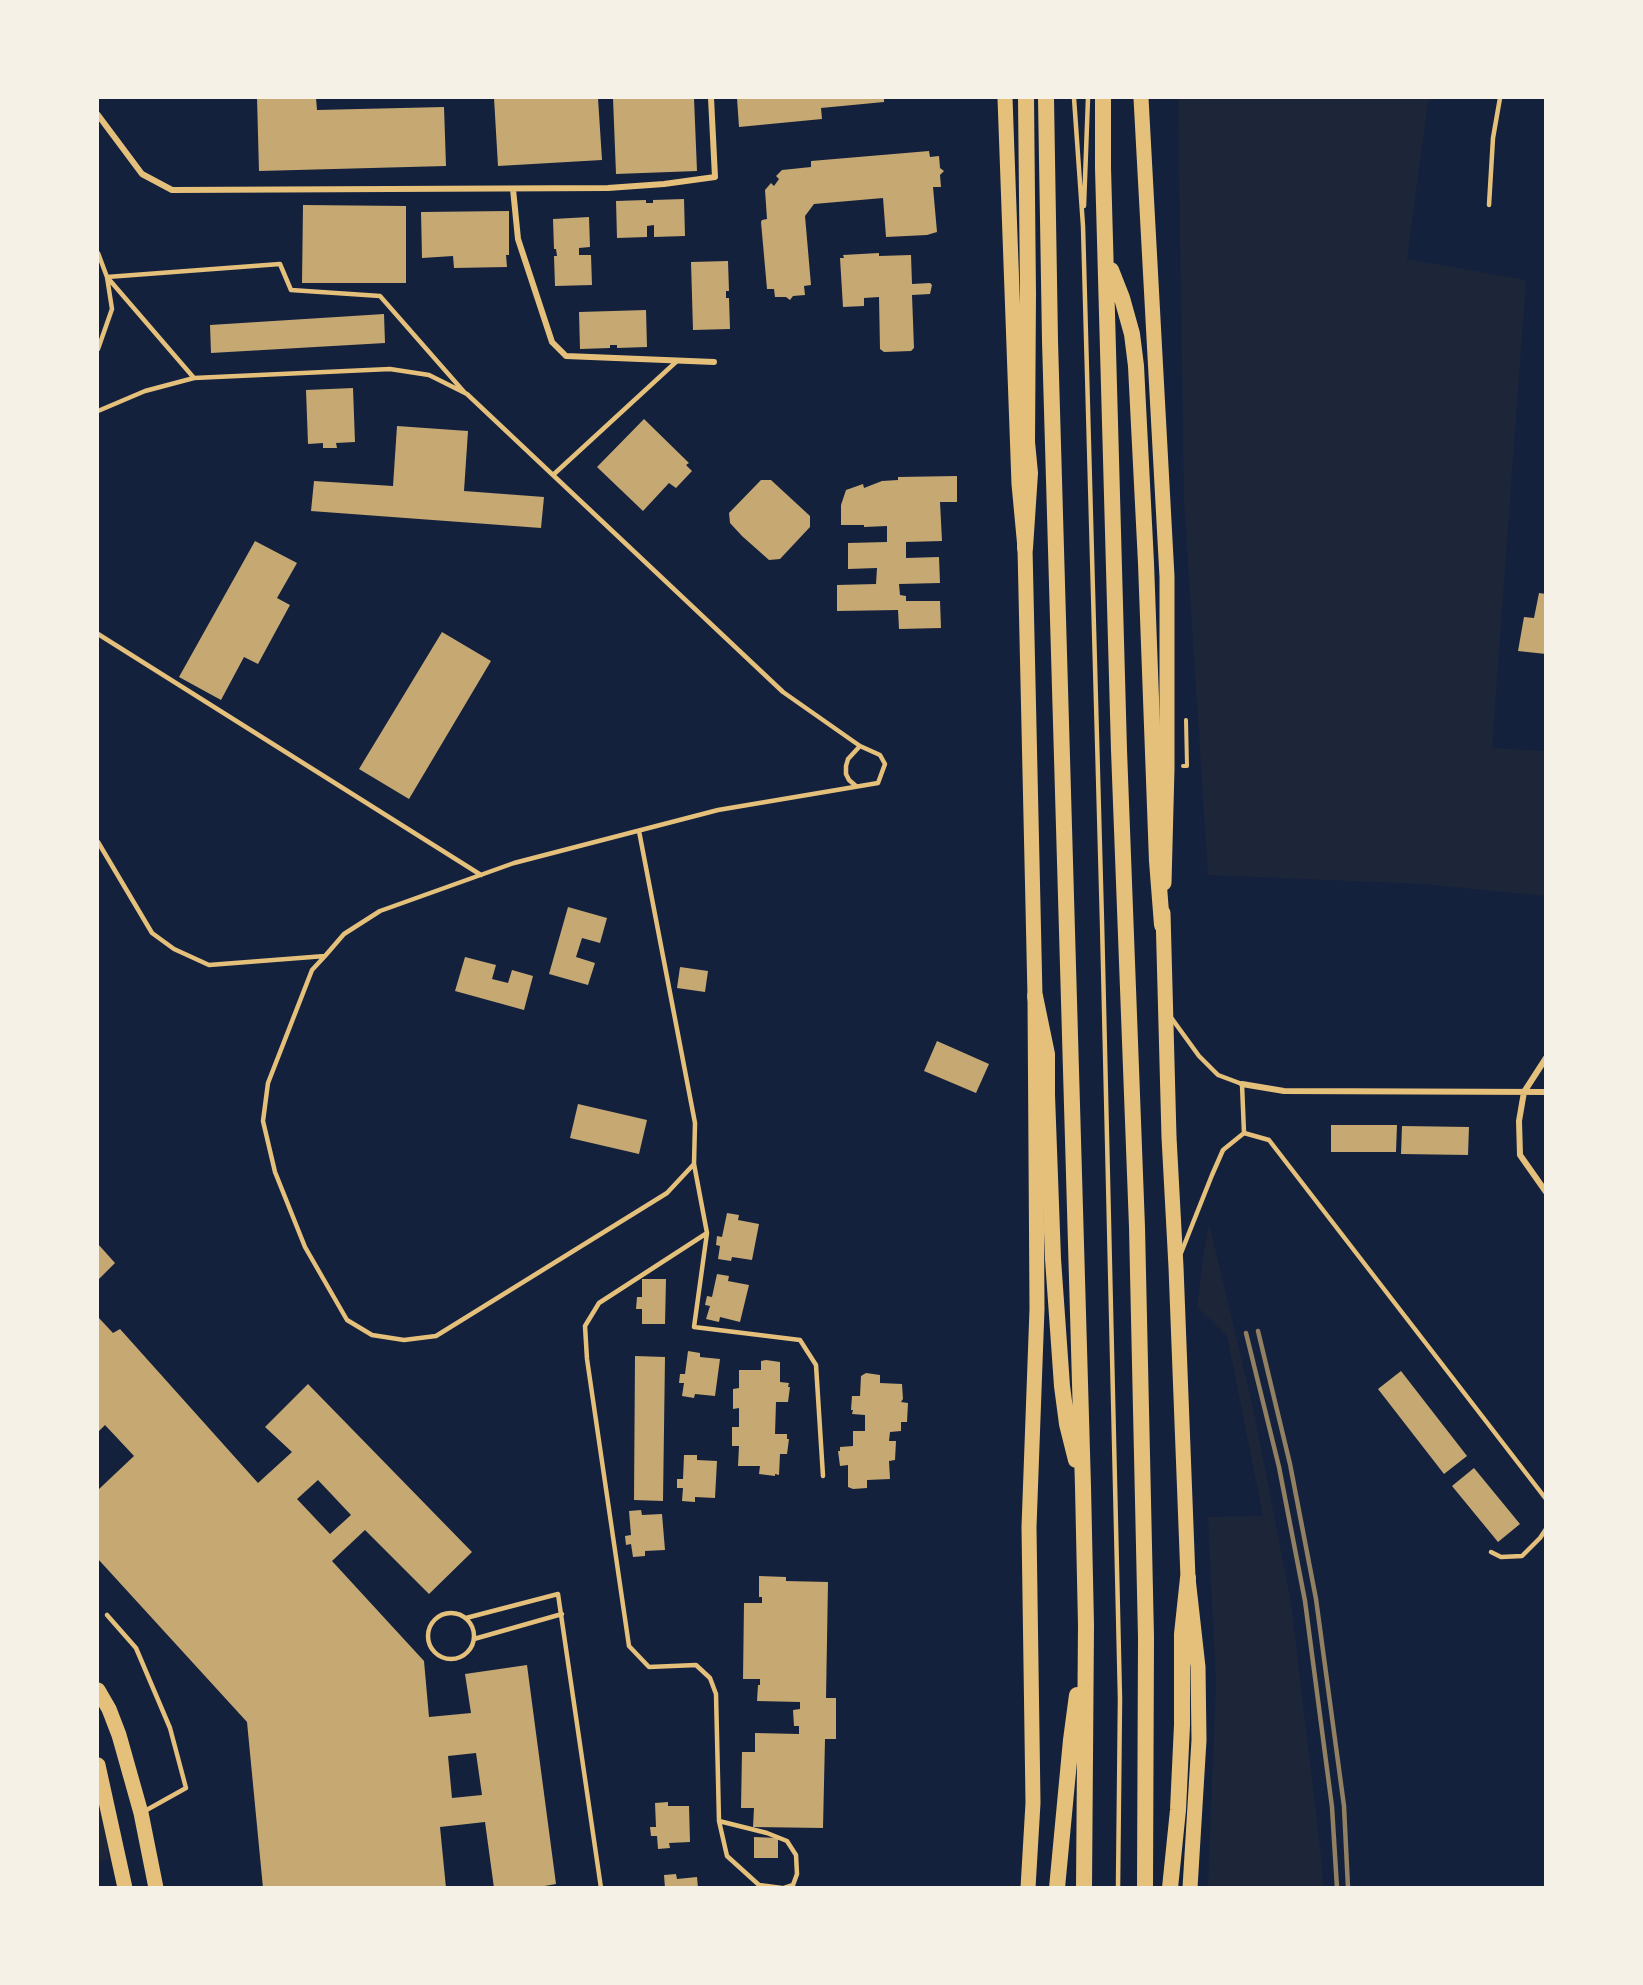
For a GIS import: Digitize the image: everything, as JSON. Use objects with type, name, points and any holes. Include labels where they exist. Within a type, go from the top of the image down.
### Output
[{"type":"highway","points":[[1025,548],[1030,473],[1027,442],[1026,98]]},
{"type":"highway","points":[[1046,98],[1050,353],[1086,1625],[1084,1887]]},
{"type":"highway","points":[[1102,98],[1119,750],[1139,1297],[1146,1648],[1145,1887]]},
{"type":"highway","points":[[1107,259],[1122,298],[1132,334],[1136,366],[1162,924]]},
{"type":"highway","points":[[1035,996],[1047,1054],[1053,1259],[1062,1386],[1066,1424],[1083,1487]]},
{"type":"highway","points":[[1170,1887],[1178,1810],[1182,1725],[1182,1634],[1188,1578]]},
{"type":"highway","points":[[1057,1887],[1071,1740],[1086,1625]]},
{"type":"main road","points":[[1005,98],[1019,484],[1025,548],[1035,996],[1036,1309],[1029,1527],[1033,1803],[1028,1887]]},
{"type":"main road","points":[[1141,98],[1167,577],[1167,768],[1162,924],[1169,1137],[1188,1578],[1198,1667],[1199,1740],[1190,1887]]},
{"type":"main road","points":[[98,1690],[109,1709],[119,1735],[141,1813],[156,1887]]},
{"type":"main road","points":[[98,1764],[101,1791],[125,1887]]},
{"type":"street","points":[[98,115],[142,174],[172,190],[608,188],[715,177],[711,98]]},
{"type":"street","points":[[513,189],[518,239],[552,342],[566,356],[714,362]]},
{"type":"street","points":[[1545,1058],[1524,1092],[1519,1121],[1520,1155],[1545,1192]]},
{"type":"street","points":[[1242,1084],[1284,1091],[1545,1092]]},
{"type":"lane","points":[[1074,98],[1083,226],[1102,945],[1120,1699],[1118,1887]]},
{"type":"lane","points":[[1083,226],[1088,98]]},
{"type":"lane","points":[[1489,205],[1493,138],[1500,98]]},
{"type":"lane","points":[[98,253],[107,277],[112,309],[98,348]]},
{"type":"lane","points":[[107,277],[280,264],[291,290],[380,296],[467,394],[783,692],[860,746],[880,755],[885,764],[878,783],[718,810],[514,863],[380,911],[344,934],[312,970],[268,1083],[263,1121],[275,1172],[305,1247],[347,1320],[372,1335],[404,1340],[436,1336],[667,1193],[694,1164]]},
{"type":"lane","points":[[107,277],[194,378]]},
{"type":"lane","points":[[553,476],[677,361]]},
{"type":"lane","points":[[98,411],[145,391],[194,378],[390,369],[429,375],[467,394]]},
{"type":"lane","points":[[98,634],[482,875]]},
{"type":"lane","points":[[856,786],[846,774],[846,766],[848,759],[860,746]]},
{"type":"lane","points":[[639,831],[695,1123],[694,1164],[707,1233],[694,1327],[800,1340],[816,1365],[823,1476]]},
{"type":"lane","points":[[98,842],[152,933],[174,949],[209,965],[325,956]]},
{"type":"lane","points":[[1166,1010],[1199,1056],[1218,1075],[1242,1084],[1244,1133]]},
{"type":"lane","points":[[1176,1266],[1223,1150],[1244,1133]]},
{"type":"lane","points":[[1244,1133],[1269,1140],[1545,1500]]},
{"type":"lane","points":[[707,1233],[599,1303],[585,1326],[587,1359],[629,1646],[649,1667],[696,1665],[710,1678],[716,1694],[719,1821],[727,1856],[759,1885],[783,1887],[793,1885],[797,1874],[796,1855],[787,1841],[767,1833],[719,1821]]},
{"type":"lane","points":[[1491,1552],[1501,1557],[1522,1556],[1540,1538],[1545,1529]]},
{"type":"lane","points":[[466,1618],[558,1594],[601,1887]]},
{"type":"lane","points":[[452,1613],[466,1618],[471,1624],[474,1638],[468,1652],[455,1659],[441,1657],[430,1646],[429,1631],[437,1618],[452,1613]]},
{"type":"lane","points":[[474,1638],[562,1614]]},
{"type":"lane","points":[[107,1615],[136,1648],[171,1728],[186,1788],[141,1813]]},
{"type":"shaded area","points":[[1178,98],[1432,98],[1428,102],[1407,259],[1526,280],[1492,748],[1545,751],[1545,896],[1423,884],[1208,875],[1184,501]]},
{"type":"shaded area","points":[[1209,1223],[1254,1412],[1291,1603],[1323,1887],[1208,1887],[1216,1683],[1208,1517],[1263,1516],[1227,1336],[1197,1307]]},
{"type":"shaded area","points":[[98,1799],[101,1799],[109,1860],[98,1861]]},
{"type":"building","points":[[257,98],[316,98],[317,110],[444,107],[446,166],[259,171]]},
{"type":"building","points":[[494,98],[598,98],[602,160],[498,166]]},
{"type":"building","points":[[613,98],[694,98],[697,171],[616,174]]},
{"type":"building","points":[[737,98],[884,98],[884,102],[821,108],[822,119],[739,127]]},
{"type":"building","points":[[929,151],[930,157],[939,156],[940,168],[944,171],[940,175],[941,187],[933,187],[937,232],[927,235],[886,237],[883,198],[814,204],[805,216],[811,285],[804,286],[805,295],[793,296],[790,300],[786,297],[775,297],[774,289],[767,289],[761,222],[767,219],[765,190],[771,183],[774,186],[779,179],[776,176],[782,170],[811,167],[811,161]]},
{"type":"building","points":[[684,199],[685,236],[654,237],[654,225],[647,226],[647,237],[617,238],[616,201],[646,200],[646,203],[653,203],[653,200]]},
{"type":"building","points":[[303,205],[406,206],[406,283],[302,283]]},
{"type":"building","points":[[509,211],[507,267],[454,268],[453,256],[422,258],[421,212]]},
{"type":"building","points":[[589,217],[590,247],[579,248],[579,255],[591,255],[592,285],[555,286],[554,256],[557,256],[556,249],[554,249],[553,219]]},
{"type":"building","points":[[879,253],[879,256],[911,255],[912,284],[930,283],[932,285],[930,294],[912,295],[914,348],[911,351],[884,352],[880,349],[879,297],[864,298],[864,306],[843,307],[840,258],[844,258],[843,255]]},
{"type":"building","points":[[728,261],[729,291],[726,291],[726,298],[729,298],[730,329],[693,330],[691,262]]},
{"type":"building","points":[[646,310],[647,347],[617,348],[617,345],[610,345],[610,348],[580,349],[579,312]]},
{"type":"building","points":[[384,314],[385,343],[211,353],[210,325]]},
{"type":"building","points":[[353,388],[355,442],[336,443],[337,448],[323,448],[323,443],[308,444],[306,390]]},
{"type":"building","points":[[644,419],[689,463],[686,465],[692,471],[676,488],[669,483],[643,511],[597,467]]},
{"type":"building","points":[[397,426],[468,431],[464,491],[544,497],[541,528],[311,511],[314,481],[393,486]]},
{"type":"building","points":[[957,476],[957,502],[940,502],[942,541],[906,542],[906,558],[939,557],[940,583],[899,584],[900,595],[906,596],[906,601],[940,601],[941,628],[899,629],[898,610],[837,611],[837,585],[876,584],[877,568],[848,569],[848,543],[887,542],[887,526],[841,525],[841,505],[846,490],[863,484],[864,488],[882,481],[898,480],[898,477]]},
{"type":"building","points":[[761,480],[771,480],[810,516],[810,527],[780,559],[769,560],[730,523],[729,513]]},
{"type":"building","points":[[255,541],[297,563],[277,598],[290,605],[258,664],[244,657],[221,700],[179,677]]},
{"type":"building","points":[[1539,593],[1546,594],[1546,654],[1518,651],[1524,617],[1534,618]]},
{"type":"building","points":[[442,632],[491,661],[409,799],[359,769]]},
{"type":"building","points":[[568,907],[607,918],[600,943],[582,938],[576,957],[595,963],[588,985],[549,974]]},
{"type":"building","points":[[465,957],[496,965],[492,979],[508,983],[512,970],[533,976],[524,1010],[455,991]]},
{"type":"building","points":[[680,967],[708,971],[705,992],[677,988]]},
{"type":"building","points":[[937,1041],[989,1064],[976,1093],[924,1071]]},
{"type":"building","points":[[578,1104],[647,1120],[639,1154],[570,1138]]},
{"type":"building","points":[[1331,1125],[1397,1125],[1396,1152],[1331,1152]]},
{"type":"building","points":[[1402,1126],[1469,1127],[1468,1155],[1401,1154]]},
{"type":"building","points":[[727,1213],[739,1215],[738,1220],[759,1224],[752,1260],[732,1257],[731,1261],[718,1259],[720,1246],[716,1245],[717,1236],[722,1237]]},
{"type":"building","points":[[98,1244],[115,1263],[98,1280]]},
{"type":"building","points":[[717,1274],[729,1276],[728,1281],[749,1285],[740,1322],[720,1317],[719,1322],[706,1319],[710,1306],[705,1305],[707,1296],[712,1297]]},
{"type":"building","points":[[642,1279],[666,1279],[665,1324],[642,1324],[642,1309],[636,1309],[637,1297],[642,1297]]},
{"type":"building","points":[[98,1317],[113,1333],[120,1329],[258,1483],[292,1452],[265,1427],[308,1384],[472,1552],[429,1594],[365,1530],[332,1561],[424,1661],[429,1717],[471,1713],[465,1674],[527,1665],[556,1884],[533,1888],[494,1888],[485,1822],[440,1827],[446,1888],[263,1888],[247,1722],[98,1559],[98,1490],[134,1456],[105,1425],[98,1432]],"holes":[[[318,1480],[351,1515],[330,1534],[297,1499]],[[476,1753],[482,1795],[452,1798],[448,1756]]]},
{"type":"building","points":[[688,1351],[700,1353],[700,1357],[720,1359],[715,1396],[695,1394],[694,1398],[682,1396],[684,1383],[679,1383],[680,1374],[685,1374]]},
{"type":"building","points":[[635,1356],[665,1357],[663,1501],[634,1500]]},
{"type":"building","points":[[761,1361],[780,1362],[780,1382],[789,1383],[788,1387],[790,1387],[788,1402],[776,1402],[775,1434],[787,1434],[787,1439],[789,1439],[787,1454],[780,1454],[779,1475],[775,1474],[775,1476],[759,1474],[760,1466],[738,1466],[739,1446],[732,1446],[732,1427],[739,1427],[739,1408],[733,1409],[733,1389],[739,1388],[739,1370],[761,1370]]},
{"type":"building","points":[[1401,1371],[1467,1456],[1444,1474],[1378,1389]]},
{"type":"building","points":[[866,1373],[880,1375],[880,1383],[902,1384],[903,1399],[901,1402],[908,1403],[907,1422],[901,1422],[901,1431],[890,1432],[889,1441],[896,1441],[895,1460],[889,1461],[890,1479],[867,1480],[867,1488],[853,1489],[848,1487],[848,1465],[840,1466],[838,1451],[840,1447],[853,1446],[853,1431],[865,1431],[865,1415],[852,1414],[853,1410],[851,1410],[852,1396],[860,1396],[861,1376]]},
{"type":"building","points":[[684,1455],[697,1455],[697,1460],[717,1461],[715,1498],[695,1497],[695,1502],[682,1501],[683,1488],[677,1488],[677,1479],[683,1479]]},
{"type":"building","points":[[1474,1468],[1520,1524],[1498,1542],[1452,1486]]},
{"type":"building","points":[[641,1510],[642,1515],[662,1514],[665,1550],[645,1551],[645,1556],[633,1557],[631,1544],[626,1545],[625,1536],[631,1535],[629,1511]]},
{"type":"building","points":[[759,1576],[786,1577],[786,1581],[828,1582],[826,1698],[836,1698],[836,1739],[825,1739],[823,1828],[753,1827],[754,1808],[741,1808],[742,1752],[755,1752],[755,1733],[799,1734],[799,1726],[794,1726],[793,1710],[800,1709],[800,1702],[757,1701],[760,1679],[743,1679],[744,1603],[762,1603],[762,1597],[759,1597]]},
{"type":"building","points":[[668,1802],[668,1806],[689,1806],[690,1842],[669,1843],[670,1848],[658,1849],[657,1836],[651,1836],[650,1827],[656,1827],[655,1803]]},
{"type":"building","points":[[754,1837],[778,1838],[778,1858],[754,1858]]},
{"type":"building","points":[[676,1874],[677,1879],[697,1877],[698,1888],[665,1888],[664,1875]]},
{"type":"railway","points":[[1258,1331],[1290,1464],[1316,1599],[1344,1806],[1348,1888]]},
{"type":"railway","points":[[1246,1333],[1279,1467],[1305,1601],[1332,1807],[1337,1888]]}]
